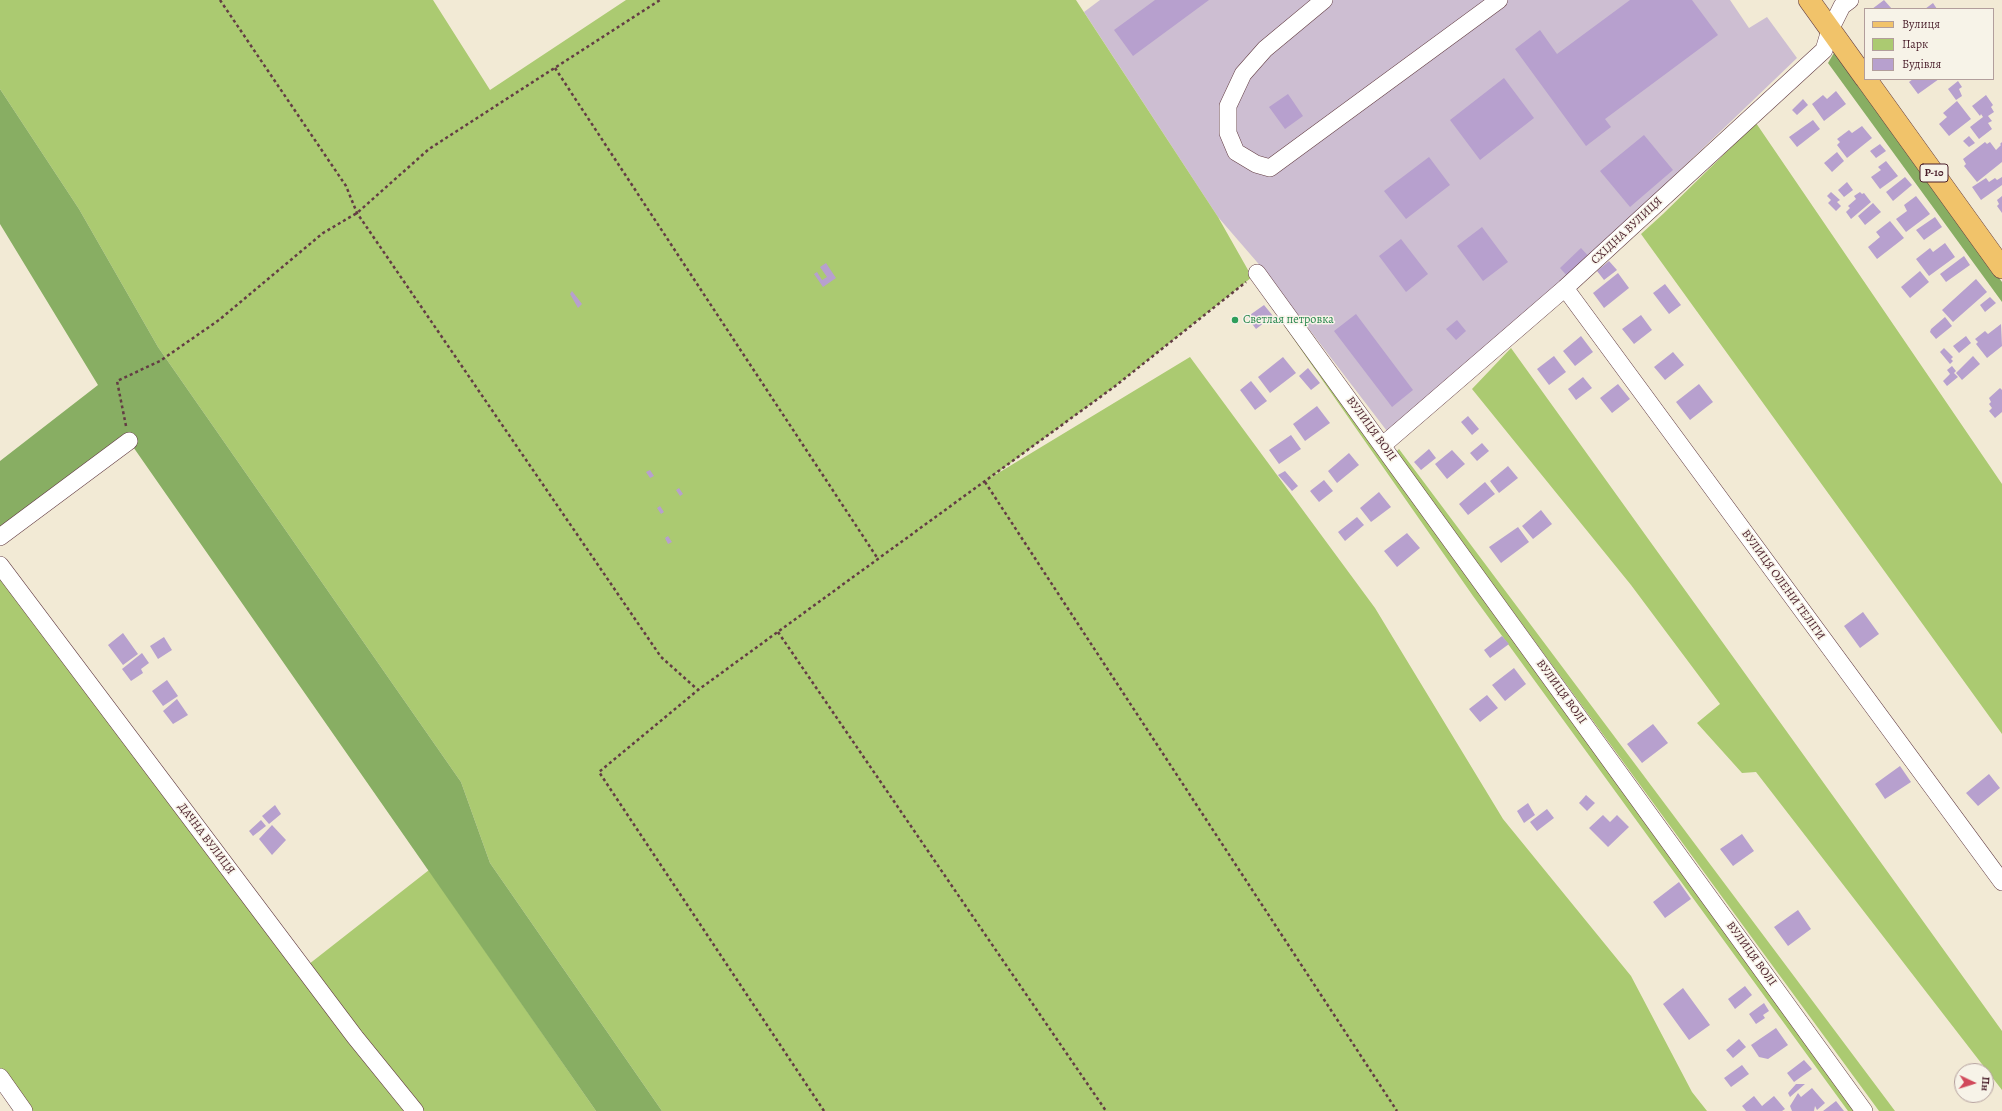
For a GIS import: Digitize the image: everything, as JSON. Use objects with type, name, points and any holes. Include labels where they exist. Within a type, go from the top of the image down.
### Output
[{"type":"main road","name":"Р-10","points":[[1809,0],[1864,77]]},
{"type":"main road","name":"Р-10","points":[[1866,80],[2002,268]]},
{"type":"street","points":[[1324,0],[1265,49],[1243,74],[1228,106],[1228,133],[1236,152],[1256,164],[1270,168],[1498,0]]},
{"type":"street","name":"СХІДНА ВУЛИЦЯ","points":[[1383,445],[1565,288],[1824,50],[1830,30],[1842,6],[1850,0]]},
{"type":"street","name":"ВУЛИЦЯ ВОЛІ","points":[[1257,274],[1383,445],[1864,1111]]},
{"type":"street","name":"ВУЛИЦЯ ОЛЕНИ ТЕЛІГИ","points":[[1565,288],[2002,882]]},
{"type":"street","points":[[0,537],[129,441]]},
{"type":"street","name":"ДАЧНА ВУЛИЦЯ","points":[[0,564],[355,1037],[415,1111]]},
{"type":"street","points":[[0,1078],[24,1111]]},
{"type":"path","points":[[220,0],[346,186],[357,213],[661,657],[698,690]]},
{"type":"path","points":[[129,441],[117,381],[160,361],[219,320],[323,233],[357,213],[428,149],[660,0]]},
{"type":"path","points":[[555,68],[878,559]]},
{"type":"path","points":[[824,1111],[599,772],[698,690],[1114,387],[1257,274]]},
{"type":"path","points":[[985,482],[1397,1111]]},
{"type":"path","points":[[778,632],[1106,1111]]},
{"type":"shaded area","points":[[1100,0],[1730,0],[1749,28],[1767,17],[1797,58],[1574,272],[1390,435],[1263,269],[1218,217],[1084,12]]},
{"type":"green space","points":[[0,0],[433,0],[490,90],[626,0],[1076,0],[1218,217],[1252,277],[1114,387],[990,478],[1190,357],[1375,608],[1503,819],[1631,976],[1692,1092],[1707,1111],[662,1111],[490,863],[461,782],[158,347],[79,209],[0,89]]},
{"type":"green space","points":[[1835,51],[2002,282],[2002,302],[1828,63]]},
{"type":"green space","points":[[0,89],[79,209],[158,347],[461,782],[490,863],[662,1111],[596,1111],[129,441],[0,537],[0,461],[98,385],[0,224]]},
{"type":"green space","points":[[1756,123],[2002,484],[2002,734],[1641,234]]},
{"type":"green space","points":[[1265,298],[1859,1111],[1848,1111],[1473,596]]},
{"type":"green space","points":[[1511,348],[2002,1031],[2002,1090],[1994,1080],[1994,1063],[1981,1063],[1756,772],[1742,773],[1697,723],[1720,704],[1631,585],[1472,389]]},
{"type":"green space","points":[[1399,449],[1895,1111],[1879,1111],[1396,452]]},
{"type":"green space","points":[[0,565],[304,968],[429,870],[596,1111],[24,1111],[0,1077]]},
{"type":"building","points":[[1155,0],[1209,0],[1133,56],[1114,30]]},
{"type":"building","points":[[1630,0],[1692,0],[1718,35],[1605,119],[1611,127],[1586,146],[1515,49],[1540,30],[1557,54]]},
{"type":"building","points":[[1884,0],[1891,8],[1873,8]]},
{"type":"building","points":[[1933,3],[1936,8],[1926,8]]},
{"type":"building","points":[[1504,78],[1534,118],[1480,160],[1450,120]]},
{"type":"building","points":[[1912,80],[1938,80],[1918,94],[1909,82]]},
{"type":"building","points":[[1958,81],[1962,87],[1959,89],[1962,96],[1956,100],[1948,89]]},
{"type":"building","points":[[1836,91],[1846,104],[1824,121],[1812,104],[1823,95],[1827,99]]},
{"type":"building","points":[[1288,94],[1303,116],[1285,129],[1269,107]]},
{"type":"building","points":[[1986,95],[1993,105],[1991,107],[1994,112],[1988,116],[1992,121],[1988,123],[1992,129],[1979,139],[1970,127],[1983,117],[1981,114],[1980,116],[1972,106]]},
{"type":"building","points":[[1803,99],[1808,105],[1797,115],[1792,110]]},
{"type":"building","points":[[1957,101],[1971,119],[1949,136],[1939,124],[1947,117],[1943,113]]},
{"type":"building","points":[[1813,120],[1820,129],[1797,147],[1789,137]]},
{"type":"building","points":[[1862,126],[1872,138],[1847,158],[1837,145],[1840,142],[1837,139],[1849,130],[1852,133]]},
{"type":"building","points":[[1644,135],[1673,170],[1630,207],[1600,171]]},
{"type":"building","points":[[1969,136],[1975,143],[1969,147],[1963,141]]},
{"type":"building","points":[[1985,142],[1987,144],[1990,142],[1996,150],[2002,142],[2002,162],[1977,182],[1964,166],[1966,164],[1963,159]]},
{"type":"building","points":[[1880,144],[1886,151],[1876,158],[1870,151]]},
{"type":"building","points":[[1837,152],[1844,161],[1832,172],[1824,163]]},
{"type":"building","points":[[1429,157],[1450,185],[1406,219],[1384,191]]},
{"type":"building","points":[[1886,161],[1898,176],[1880,189],[1871,177],[1881,170],[1878,167]]},
{"type":"building","points":[[1905,177],[1912,185],[1893,201],[1886,192]]},
{"type":"building","points":[[2002,177],[2002,185],[1981,200],[1972,187],[1986,178],[1989,182],[1995,178],[1997,180]]},
{"type":"building","points":[[1847,182],[1853,190],[1844,197],[1838,190]]},
{"type":"building","points":[[1831,192],[1840,200],[1837,202],[1841,206],[1836,211],[1828,203],[1831,200],[1827,196]]},
{"type":"building","points":[[1860,192],[1862,194],[1864,193],[1871,202],[1851,219],[1846,212],[1850,208],[1848,206],[1856,199],[1854,196]]},
{"type":"building","points":[[1916,196],[1930,214],[1906,232],[1896,219],[1907,211],[1904,205]]},
{"type":"building","points":[[2002,196],[2002,213],[1997,206],[1999,204],[1997,200]]},
{"type":"building","points":[[1873,203],[1881,212],[1865,225],[1858,216]]},
{"type":"building","points":[[1935,217],[1942,227],[1924,240],[1916,230]]},
{"type":"building","points":[[1890,221],[1904,238],[1877,259],[1868,247],[1880,237],[1876,232]]},
{"type":"building","points":[[1482,227],[1508,262],[1483,281],[1457,246]]},
{"type":"building","points":[[1401,239],[1428,274],[1406,292],[1379,256]]},
{"type":"building","points":[[1945,243],[1955,257],[1929,276],[1916,259],[1930,248],[1933,252]]},
{"type":"building","points":[[1581,248],[1592,260],[1570,279],[1560,268]]},
{"type":"building","points":[[1964,256],[1970,265],[1946,282],[1940,274]]},
{"type":"building","points":[[1609,261],[1617,270],[1604,280],[1597,271]]},
{"type":"building","points":[[826,263],[836,278],[823,287],[814,274],[817,272],[822,280],[827,277],[820,267]]},
{"type":"building","points":[[1920,271],[1929,282],[1910,298],[1901,287]]},
{"type":"building","points":[[1618,273],[1629,288],[1604,308],[1593,293]]},
{"type":"building","points":[[1976,279],[1987,292],[1953,322],[1942,310]]},
{"type":"building","points":[[1665,284],[1681,305],[1669,314],[1653,293]]},
{"type":"building","points":[[572,291],[582,304],[578,308],[570,294]]},
{"type":"building","points":[[1990,297],[1996,303],[1985,312],[1980,305]]},
{"type":"building","points":[[1264,305],[1273,316],[1256,329],[1247,317]]},
{"type":"building","points":[[1356,314],[1413,390],[1392,407],[1334,331]]},
{"type":"building","points":[[1641,315],[1652,330],[1634,344],[1622,329]]},
{"type":"building","points":[[1945,317],[1952,326],[1936,339],[1930,332],[1931,329]]},
{"type":"building","points":[[1457,320],[1466,331],[1456,340],[1446,329]]},
{"type":"building","points":[[2001,324],[2002,346],[1987,358],[1976,344],[1978,342],[1975,339],[1985,331],[1988,334]]},
{"type":"building","points":[[1581,336],[1593,352],[1575,366],[1563,351]]},
{"type":"building","points":[[1966,336],[1971,343],[1959,353],[1953,346]]},
{"type":"building","points":[[1944,348],[1953,357],[1951,359],[1953,361],[1950,364],[1940,352]]},
{"type":"building","points":[[1673,352],[1684,365],[1665,380],[1654,367]]},
{"type":"building","points":[[1554,356],[1566,372],[1549,385],[1537,369]]},
{"type":"building","points":[[1973,356],[1980,364],[1962,380],[1956,373]]},
{"type":"building","points":[[1283,357],[1296,373],[1270,393],[1258,377]]},
{"type":"building","points":[[1952,366],[1956,371],[1954,373],[1958,377],[1947,386],[1943,381],[1950,374],[1947,370]]},
{"type":"building","points":[[1308,368],[1320,383],[1311,390],[1299,376]]},
{"type":"building","points":[[1583,377],[1592,388],[1576,400],[1568,389]]},
{"type":"building","points":[[1251,381],[1267,401],[1255,410],[1240,390]]},
{"type":"building","points":[[1618,384],[1630,399],[1612,413],[1600,398]]},
{"type":"building","points":[[1699,384],[1713,402],[1690,420],[1676,402]]},
{"type":"building","points":[[2000,388],[2002,390],[2002,412],[1995,418],[1989,411],[1992,408],[1989,404],[1991,402],[1989,398]]},
{"type":"building","points":[[1317,406],[1330,423],[1305,441],[1293,424]]},
{"type":"building","points":[[1468,416],[1479,429],[1472,435],[1461,422]]},
{"type":"building","points":[[1291,435],[1301,449],[1279,464],[1269,450]]},
{"type":"building","points":[[1482,443],[1489,451],[1477,461],[1470,453]]},
{"type":"building","points":[[1429,449],[1436,458],[1421,470],[1414,462]]},
{"type":"building","points":[[1452,450],[1465,464],[1447,479],[1435,464]]},
{"type":"building","points":[[1349,453],[1359,465],[1337,483],[1328,471]]},
{"type":"building","points":[[1508,466],[1518,478],[1499,493],[1490,481]]},
{"type":"building","points":[[650,470],[654,476],[650,478],[646,472]]},
{"type":"building","points":[[1285,471],[1298,486],[1292,491],[1278,475]]},
{"type":"building","points":[[1324,480],[1333,491],[1319,502],[1310,491]]},
{"type":"building","points":[[1485,482],[1495,494],[1468,515],[1459,504]]},
{"type":"building","points":[[679,488],[683,494],[680,496],[676,490]]},
{"type":"building","points":[[1379,492],[1391,507],[1371,522],[1360,508]]},
{"type":"building","points":[[660,506],[664,512],[661,514],[657,508]]},
{"type":"building","points":[[1541,510],[1552,524],[1533,539],[1522,526]]},
{"type":"building","points":[[1357,517],[1364,525],[1345,541],[1338,532]]},
{"type":"building","points":[[1518,527],[1529,542],[1501,563],[1489,547]]},
{"type":"building","points":[[1407,533],[1420,548],[1397,567],[1384,551]]},
{"type":"building","points":[[668,536],[672,542],[668,544],[665,538]]},
{"type":"building","points":[[1863,612],[1879,634],[1860,648],[1844,626]]},
{"type":"building","points":[[123,633],[138,654],[123,665],[108,645]]},
{"type":"building","points":[[1502,636],[1509,644],[1490,658],[1484,650]]},
{"type":"building","points":[[164,637],[172,650],[158,659],[150,646]]},
{"type":"building","points":[[142,653],[149,663],[141,669],[143,673],[131,681],[122,669]]},
{"type":"building","points":[[1514,668],[1526,684],[1505,701],[1492,685]]},
{"type":"building","points":[[167,680],[178,696],[163,706],[152,691]]},
{"type":"building","points":[[1487,695],[1498,708],[1480,722],[1469,709]]},
{"type":"building","points":[[177,699],[188,715],[173,724],[163,711]]},
{"type":"building","points":[[1653,724],[1668,743],[1642,763],[1627,744]]},
{"type":"building","points":[[1900,766],[1911,782],[1885,799],[1875,784]]},
{"type":"building","points":[[1989,774],[2000,788],[1978,806],[1966,793]]},
{"type":"building","points":[[1586,795],[1595,803],[1587,811],[1579,803]]},
{"type":"building","points":[[1528,803],[1535,815],[1524,823],[1517,811]]},
{"type":"building","points":[[275,805],[281,814],[269,824],[262,816]]},
{"type":"building","points":[[1547,809],[1554,818],[1537,831],[1530,822]]},
{"type":"building","points":[[1603,815],[1610,822],[1617,815],[1629,827],[1608,847],[1589,828]]},
{"type":"building","points":[[261,820],[266,826],[253,836],[249,831]]},
{"type":"building","points":[[272,825],[286,840],[272,855],[259,839]]},
{"type":"building","points":[[1742,834],[1754,851],[1733,866],[1720,849]]},
{"type":"building","points":[[1679,882],[1691,899],[1665,918],[1653,902]]},
{"type":"building","points":[[1798,910],[1811,929],[1788,946],[1774,927]]},
{"type":"building","points":[[1745,986],[1752,995],[1735,1009],[1728,999]]},
{"type":"building","points":[[1683,988],[1710,1025],[1689,1040],[1663,1004]]},
{"type":"building","points":[[1764,1003],[1769,1011],[1763,1015],[1765,1018],[1756,1024],[1749,1014]]},
{"type":"building","points":[[1776,1028],[1788,1045],[1768,1059],[1759,1057],[1751,1045]]},
{"type":"building","points":[[1739,1039],[1746,1047],[1733,1058],[1726,1050]]},
{"type":"building","points":[[1804,1060],[1812,1069],[1794,1082],[1787,1073]]},
{"type":"building","points":[[1742,1065],[1749,1074],[1731,1087],[1724,1078]]},
{"type":"building","points":[[1796,1084],[1805,1084],[1790,1097],[1788,1093]]},
{"type":"building","points":[[1812,1088],[1825,1103],[1817,1110],[1815,1106],[1814,1111],[1792,1111],[1790,1106],[1798,1093],[1801,1097]]},
{"type":"building","points":[[1754,1096],[1762,1106],[1774,1096],[1785,1109],[1782,1111],[1746,1111],[1742,1106]]},
{"type":"building","points":[[1836,1101],[1844,1111],[1823,1111]]},
{"type":"place","name":"Светлая петровка","points":[[1235,320]]}]
